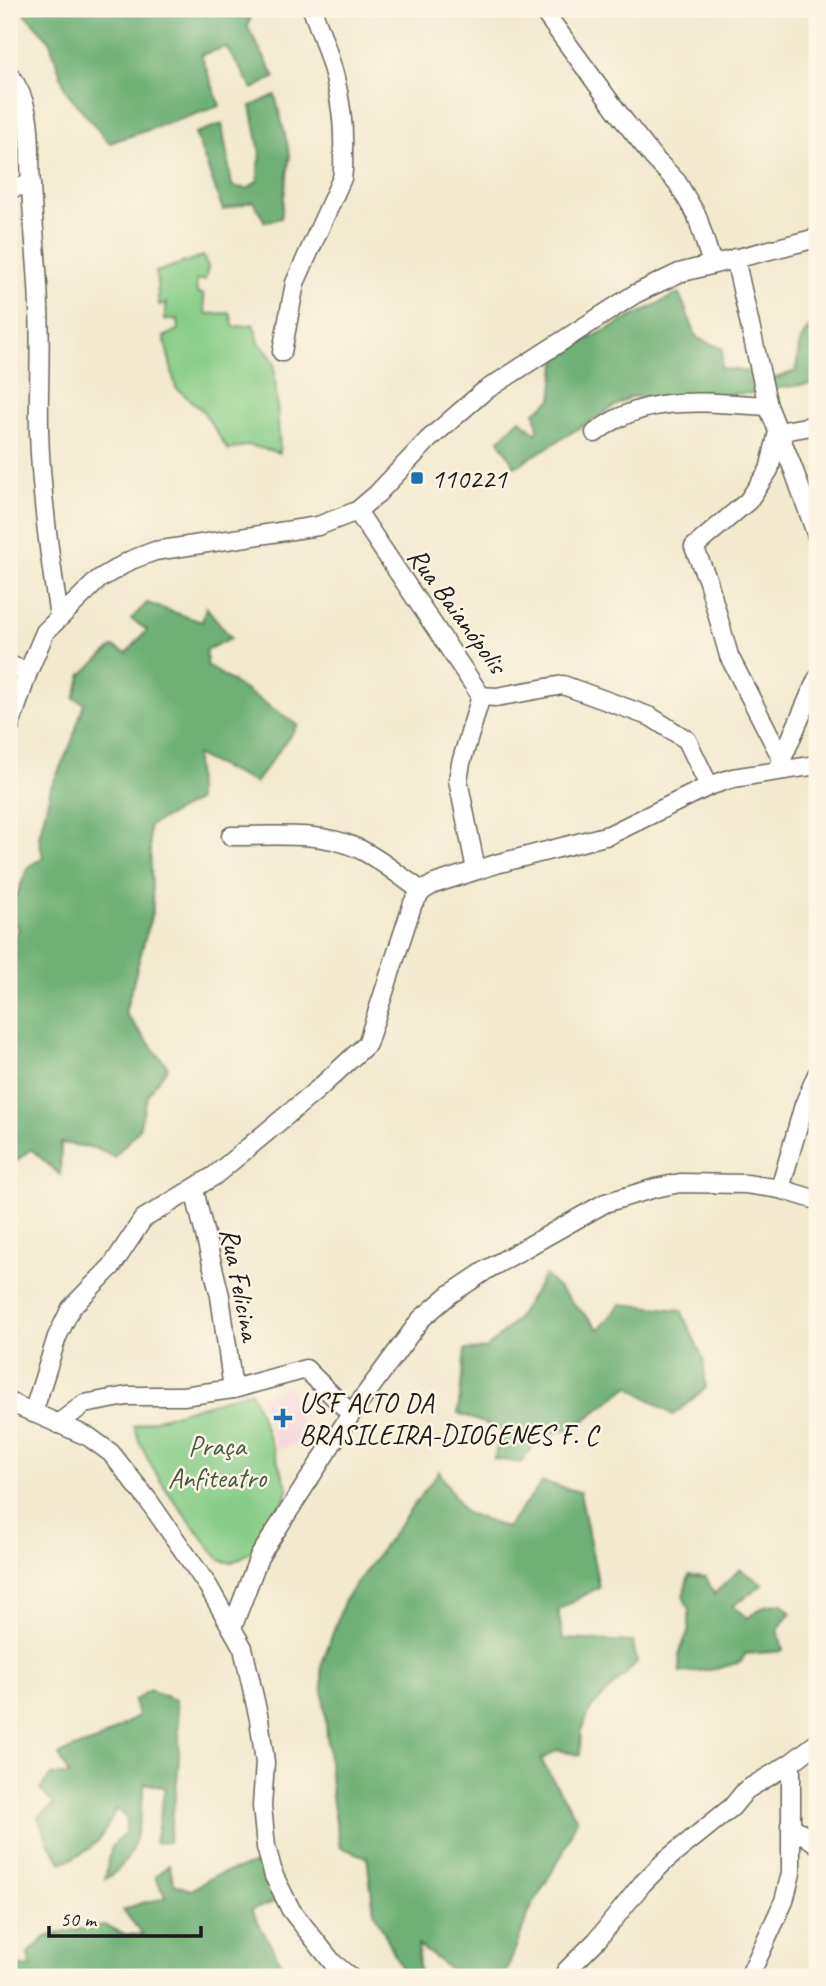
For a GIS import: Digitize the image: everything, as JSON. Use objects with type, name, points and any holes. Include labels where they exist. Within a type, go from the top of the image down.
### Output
[{"type":"street","points":[[282,352],[296,283],[342,178],[344,165],[343,113],[328,51],[312,9]]},
{"type":"street","points":[[542,9],[622,118],[677,182],[697,216],[712,264]]},
{"type":"street","points":[[9,74],[26,105],[29,125],[38,276],[39,432],[48,552],[60,616]]},
{"type":"street","points":[[9,188],[31,185]]},
{"type":"street","points":[[9,729],[45,632],[99,579],[131,560],[155,551],[318,527],[356,511],[377,494],[429,439],[483,392],[635,294],[679,273],[817,238]]},
{"type":"street","points":[[735,258],[768,406],[817,536]]},
{"type":"street","points":[[595,433],[624,413],[647,407],[690,402],[768,406]]},
{"type":"street","points":[[778,432],[817,425]]},
{"type":"street","points":[[778,432],[769,470],[747,501],[694,547],[708,581],[729,656],[780,764]]},
{"type":"street","name":"Rua Baianópolis","points":[[356,511],[481,696],[496,697],[563,685],[651,717],[687,740],[709,786]]},
{"type":"street","points":[[9,666],[28,673]]},
{"type":"street","points":[[780,764],[817,679]]},
{"type":"street","points":[[476,870],[458,780],[481,696]]},
{"type":"street","points":[[33,1413],[57,1336],[71,1308],[112,1266],[143,1219],[214,1176],[317,1090],[367,1044],[413,903],[422,891],[449,878],[609,835],[709,786],[733,778],[780,764],[817,765]]},
{"type":"street","points":[[232,836],[323,839],[358,848],[422,891]]},
{"type":"street","points":[[780,1189],[804,1105],[816,1082]]},
{"type":"street","points":[[232,1629],[259,1556],[351,1414],[421,1319],[449,1295],[488,1269],[605,1203],[680,1183],[747,1184],[780,1189],[817,1200]]},
{"type":"street","name":"Rua Felicina","points":[[194,1189],[220,1296],[233,1389]]},
{"type":"street","points":[[58,1424],[84,1404],[127,1396],[183,1396],[233,1389],[306,1369],[351,1414]]},
{"type":"street","points":[[9,1402],[89,1437],[111,1453],[148,1500],[208,1586],[243,1648],[259,1719],[265,1762],[262,1806],[266,1847],[274,1876],[291,1910],[333,1963],[350,1977]]},
{"type":"street","points":[[568,1977],[566,1971],[597,1940],[658,1868],[732,1807],[746,1790],[791,1763],[817,1743]]},
{"type":"street","points":[[750,1975],[784,1901],[791,1873],[791,1763]]},
{"type":"street","points":[[790,1825],[817,1844]]},
{"type":"shaded area","name":"USF ALTO DA BRASILEIRA-DIOGENES F. C","points":[[290,1386],[307,1441],[277,1450],[259,1395]]},
{"type":"green space","points":[[20,9],[252,9],[248,28],[275,77],[253,89],[226,47],[201,55],[220,106],[109,143],[66,91],[49,40]]},
{"type":"green space","points":[[275,95],[290,155],[281,218],[265,222],[253,201],[223,210],[195,133],[222,124],[232,186],[248,189],[258,180],[261,158],[251,106]]},
{"type":"green space","points":[[203,256],[208,267],[205,280],[196,280],[197,293],[203,294],[206,314],[230,313],[234,327],[253,324],[259,342],[274,361],[280,453],[248,445],[228,450],[203,411],[176,388],[164,337],[179,329],[178,319],[164,320],[167,303],[159,305],[156,272]]},
{"type":"green space","points":[[679,293],[697,338],[723,349],[721,368],[755,373],[758,393],[727,397],[630,397],[515,467],[499,440],[520,419],[536,434],[538,429],[535,412],[552,399],[557,355]]},
{"type":"green space","points":[[817,322],[817,383],[772,389],[770,380],[796,371],[803,337]]},
{"type":"green space","points":[[147,603],[202,622],[206,607],[231,638],[206,650],[207,665],[298,725],[255,783],[196,755],[197,801],[149,826],[153,909],[125,1013],[168,1067],[148,1094],[139,1129],[114,1157],[95,1148],[61,1143],[60,1175],[31,1149],[9,1167],[9,949],[19,928],[9,921],[9,912],[29,866],[43,858],[39,837],[51,787],[71,744],[84,703],[74,698],[82,674],[113,647],[127,653],[147,630],[131,619]]},
{"type":"green space","points":[[545,1275],[599,1329],[621,1304],[681,1310],[703,1358],[706,1388],[673,1415],[629,1386],[573,1429],[541,1435],[521,1463],[494,1459],[501,1430],[458,1413],[465,1350],[486,1349],[516,1320]]},
{"type":"green space","name":"Praça Anfiteatro","points":[[251,1391],[288,1489],[257,1549],[231,1563],[220,1560],[171,1496],[149,1462],[134,1426]]},
{"type":"green space","points":[[439,1471],[464,1512],[506,1528],[543,1482],[580,1492],[599,1587],[558,1610],[563,1639],[633,1642],[637,1663],[592,1707],[581,1730],[580,1755],[557,1750],[541,1760],[577,1819],[562,1854],[530,1910],[506,1973],[454,1972],[418,1945],[419,1974],[417,1977],[406,1977],[374,1912],[367,1857],[340,1847],[332,1797],[321,1666],[345,1599]]},
{"type":"green space","points":[[740,1569],[763,1584],[733,1606],[747,1618],[765,1606],[781,1603],[791,1613],[778,1628],[783,1651],[745,1654],[741,1662],[716,1669],[680,1673],[679,1654],[689,1629],[689,1610],[683,1596],[689,1575],[706,1577],[714,1594]]},
{"type":"green space","points":[[150,1690],[175,1700],[178,1717],[178,1771],[169,1842],[155,1843],[165,1788],[145,1783],[132,1850],[117,1871],[105,1879],[111,1848],[125,1833],[127,1819],[116,1809],[107,1827],[89,1849],[62,1862],[50,1846],[38,1817],[54,1805],[40,1789],[51,1775],[69,1775],[59,1755],[95,1742],[138,1716],[134,1701]]},
{"type":"green space","points":[[261,1862],[281,1900],[251,1910],[289,1977],[9,1977],[9,1969],[13,1964],[31,1968],[28,1954],[46,1937],[105,1925],[125,1934],[143,1935],[123,1910],[166,1898],[155,1876],[169,1865],[174,1884],[191,1890],[216,1875]]},
{"type":"place","name":"110221","points":[[417,478]]},
{"type":"place","name":"USF ALTO DA BRASILEIRA-DIOGENES F. C","points":[[283,1418]]}]
